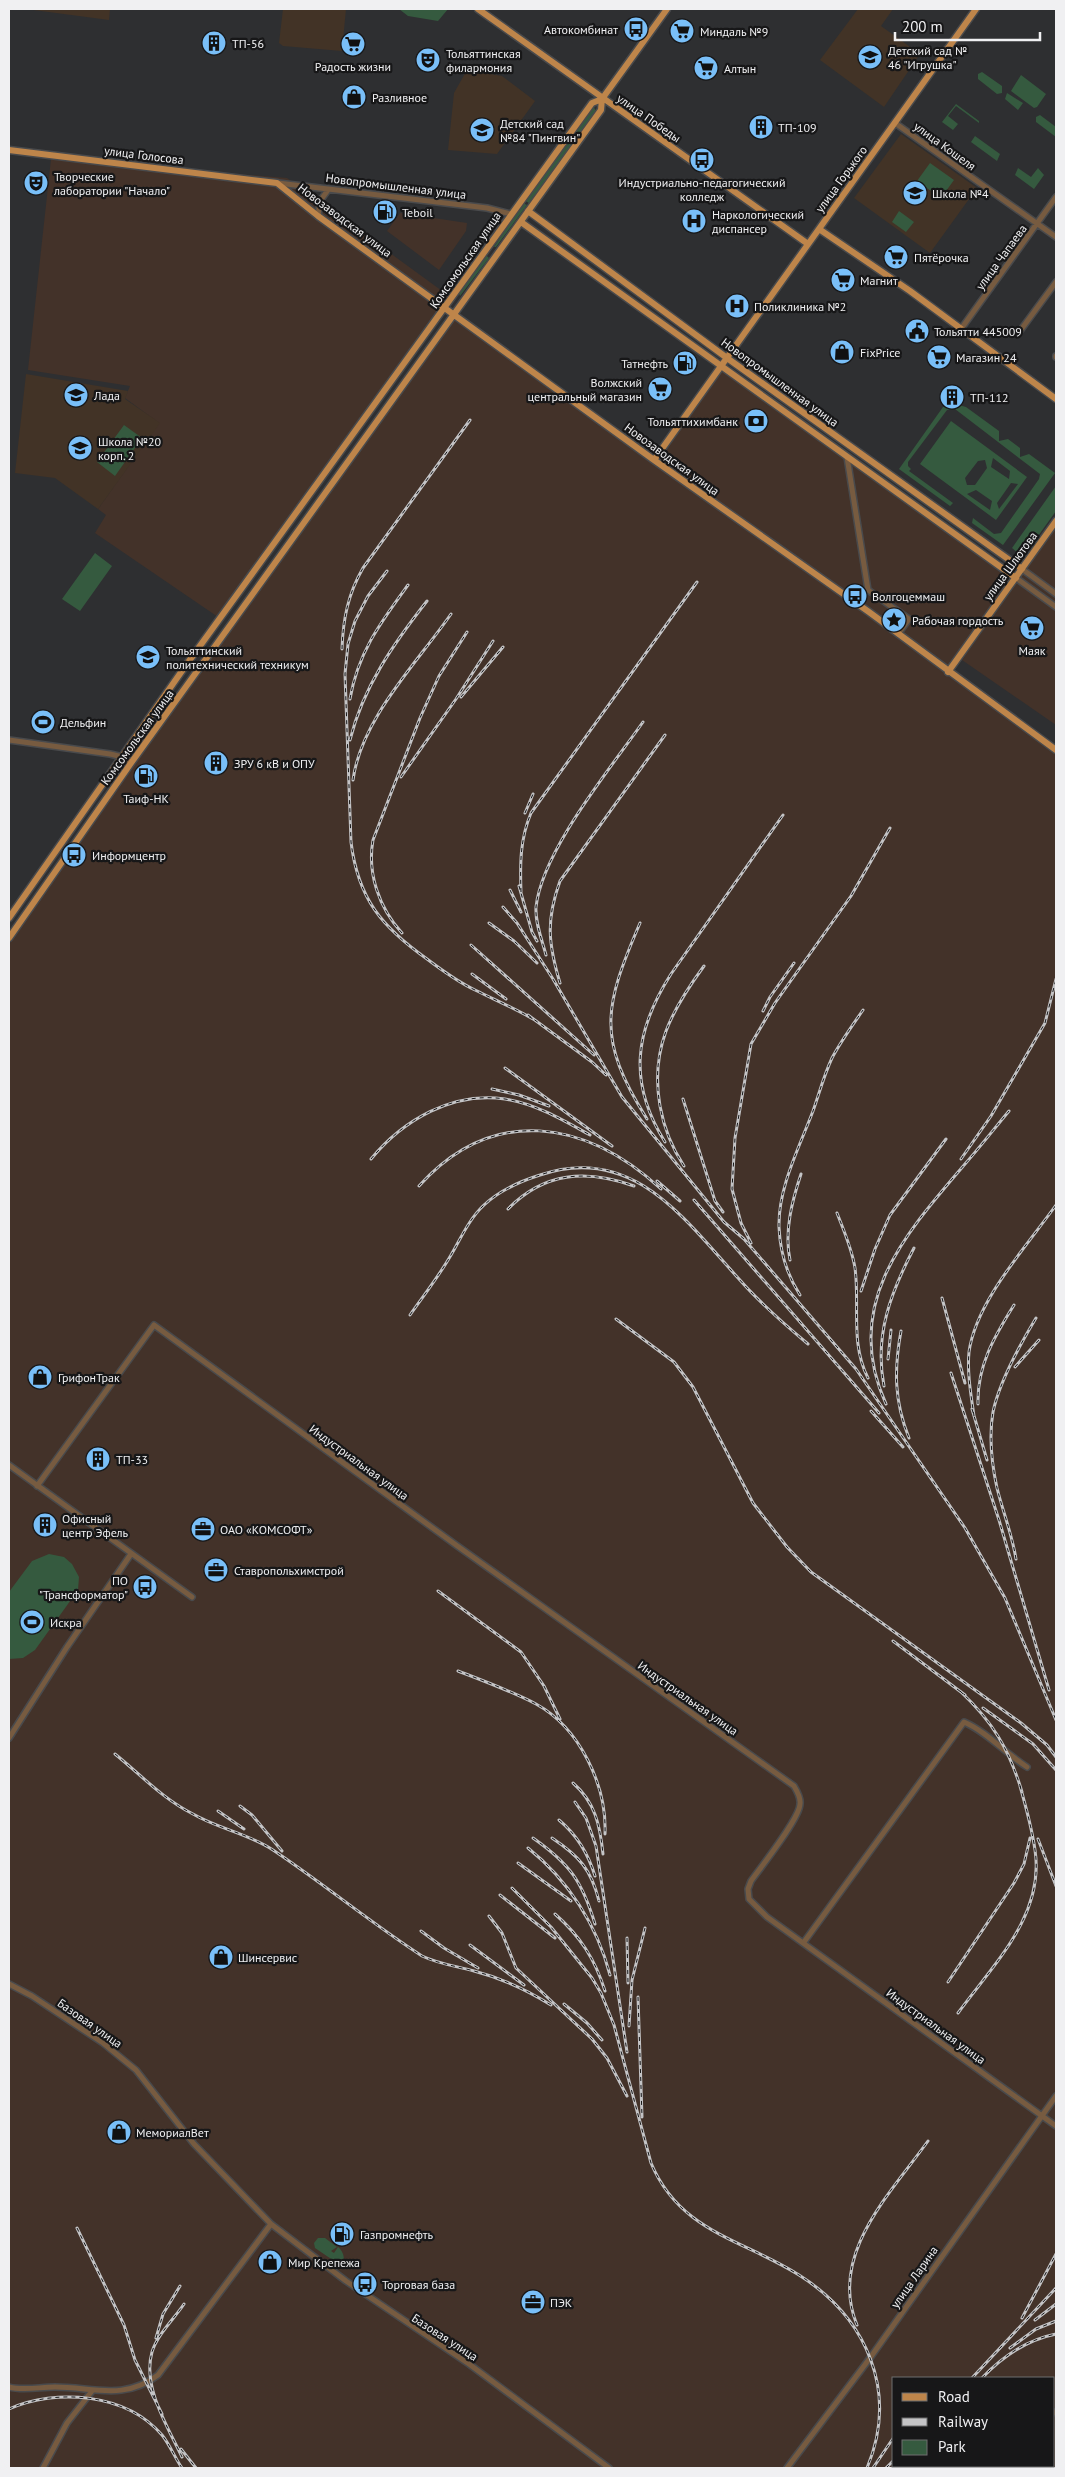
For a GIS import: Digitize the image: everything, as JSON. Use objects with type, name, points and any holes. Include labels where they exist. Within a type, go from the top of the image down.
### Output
[{"type":"main road","name":"улица Победы","points":[[478,9],[808,244]]},
{"type":"main road","name":"Комсомольская улица","points":[[9,918],[189,660],[445,308],[511,214],[592,103],[602,99],[668,9]]},
{"type":"main road","name":"улица Горького","points":[[654,460],[976,9]]},
{"type":"main road","name":"Комсомольская улица","points":[[9,938],[131,763],[602,110],[602,99]]},
{"type":"main road","name":"улица Голосова","points":[[9,150],[277,183]]},
{"type":"main road","name":"Новозаводская улица","points":[[277,183],[318,216],[1056,750]]},
{"type":"main road","name":"Новопромышленная улица","points":[[528,211],[727,358],[1022,569]]},
{"type":"main road","name":"Новопромышленная улица","points":[[521,222],[1016,578]]},
{"type":"main road","points":[[819,229],[910,291],[1056,399]]},
{"type":"main road","points":[[487,249],[496,256]]},
{"type":"main road","points":[[350,439],[360,446]]},
{"type":"main road","points":[[292,519],[302,527]]},
{"type":"main road","name":"улица Шлютова","points":[[948,672],[1056,521]]},
{"type":"main road","points":[[46,866],[55,873]]},
{"type":"street","name":"улица Кошеля","points":[[895,123],[1056,238]]},
{"type":"street","name":"Новопромышленная улица","points":[[277,183],[487,208],[511,214]]},
{"type":"street","points":[[318,216],[320,201],[328,190]]},
{"type":"street","name":"улица Чапаева","points":[[961,329],[1056,197]]},
{"type":"street","points":[[1020,331],[1056,282]]},
{"type":"street","points":[[848,457],[868,590],[909,619],[898,634]]},
{"type":"street","points":[[1022,569],[1056,594]]},
{"type":"street","points":[[1016,578],[1056,607]]},
{"type":"street","points":[[9,740],[123,757],[131,763]]},
{"type":"street","name":"Индустриальная улица","points":[[38,1486],[154,1325],[456,1545],[794,1786],[798,1793],[800,1805],[795,1818],[750,1881],[748,1889],[749,1899],[756,1908],[1056,2126]]},
{"type":"street","points":[[9,1465],[192,1598]]},
{"type":"street","points":[[9,1738],[67,1647],[131,1554]]},
{"type":"street","points":[[804,1942],[964,1722],[985,1734],[1008,1755],[1027,1767]]},
{"type":"street","name":"Базовая улица","points":[[9,1984],[32,1996],[104,2043],[136,2070],[194,2144],[271,2224],[346,2281],[478,2371],[609,2468]]},
{"type":"street","name":"улица Ларина","points":[[786,2468],[870,2358],[1056,2096]]},
{"type":"street","points":[[9,2387],[56,2387],[106,2392],[133,2389],[158,2376],[271,2224]]},
{"type":"street","points":[[43,2468],[67,2422],[92,2391]]},
{"type":"shaded area","points":[[26,9],[110,9],[109,20]]},
{"type":"shaded area","points":[[283,9],[346,9],[342,51],[283,46],[279,43]]},
{"type":"shaded area","name":"Детский сад № 46 \"Игрушка\"","points":[[858,9],[893,9],[881,26],[920,54],[884,107],[820,60]]},
{"type":"shaded area","name":"Детский сад №84 \"Пингвин\"","points":[[467,70],[502,76],[535,101],[497,154],[448,150],[454,93]]},
{"type":"shaded area","name":"Школа №4","points":[[901,134],[977,188],[930,253],[854,198]]},
{"type":"shaded area","points":[[51,159],[287,178],[449,296],[218,617],[95,533],[106,515],[98,509],[159,423],[125,398],[130,386],[28,370]]},
{"type":"shaded area","points":[[400,213],[467,223],[466,231],[439,270],[387,231]]},
{"type":"shaded area","points":[[455,315],[1056,750],[1056,2468],[9,2468],[9,939]]},
{"type":"shaded area","points":[[722,370],[1011,580],[947,669],[658,460]]},
{"type":"shaded area","name":"Школа №20 корп. 2","points":[[26,374],[128,391],[125,399],[160,423],[98,509],[55,478],[15,473]]},
{"type":"shaded area","points":[[1056,526],[1056,725],[962,660]]},
{"type":"green space","points":[[399,9],[448,9],[438,21],[408,16]]},
{"type":"green space","points":[[982,72],[1002,86],[1002,93],[997,94],[978,79],[978,74]]},
{"type":"green space","points":[[1021,75],[1046,94],[1037,107],[1034,108],[1011,91]]},
{"type":"green space","points":[[1007,93],[1023,103],[1018,110],[1005,99]]},
{"type":"green space","points":[[956,104],[979,121],[979,123],[956,106],[948,116],[958,124],[953,130],[942,122]]},
{"type":"green space","points":[[594,107],[596,112],[529,203],[524,200],[591,108]]},
{"type":"green space","points":[[1040,115],[1056,127],[1056,137],[1036,122],[1036,117]]},
{"type":"green space","points":[[975,136],[1000,154],[997,161],[971,142]]},
{"type":"green space","points":[[930,163],[954,180],[941,198],[917,181]]},
{"type":"green space","points":[[1018,168],[1031,177],[1038,168],[1044,175],[1034,189],[1015,175]]},
{"type":"green space","points":[[523,203],[527,205],[496,247],[494,247]]},
{"type":"green space","points":[[899,211],[914,222],[906,232],[892,222]]},
{"type":"green space","points":[[486,255],[489,258],[460,296],[459,293]]},
{"type":"green space","points":[[955,404],[966,407],[999,431],[999,441],[1008,439],[1020,448],[1020,457],[1029,454],[1055,473],[1003,545],[972,523],[973,518],[994,534],[1001,533],[1039,479],[1040,474],[955,409],[947,410],[908,462],[908,466],[911,469],[909,471],[953,503],[950,506],[899,469],[943,407]]},
{"type":"green space","points":[[951,421],[1027,477],[996,520],[920,464]],"holes":[[[993,458],[1010,471],[1009,479],[991,467]],[[985,460],[987,468],[975,485],[967,485],[965,478],[978,461]],[[1011,483],[1018,484],[999,509],[997,503]],[[976,490],[992,501],[990,510],[967,494]]]},
{"type":"green space","points":[[124,425],[142,438],[115,476],[97,462]]},
{"type":"green space","points":[[1056,486],[1056,511],[1023,557],[1012,548]]},
{"type":"green space","points":[[95,553],[112,566],[80,611],[62,599]]},
{"type":"green space","name":"Искра","points":[[49,1554],[64,1557],[72,1564],[79,1577],[78,1590],[35,1650],[23,1658],[9,1659],[9,1592],[32,1561]]},
{"type":"green space","points":[[318,2238],[325,2238],[337,2247],[331,2251],[334,2253],[338,2247],[342,2251],[344,2256],[343,2267],[315,2248],[314,2243]]},
{"type":"railway","points":[[342,649],[347,607],[363,568],[470,420]]},
{"type":"railway","points":[[387,571],[368,596],[355,621],[348,644],[345,674],[351,842],[359,880],[366,896],[385,923],[411,947],[463,983],[533,1019]]},
{"type":"railway","points":[[521,892],[522,852],[527,823],[531,813],[697,582]]},
{"type":"railway","points":[[350,699],[359,667],[372,638],[408,585]]},
{"type":"railway","points":[[350,740],[371,684],[392,649],[427,601]]},
{"type":"railway","points":[[353,780],[358,757],[367,735],[379,714],[392,692],[451,614]]},
{"type":"railway","points":[[402,933],[387,913],[373,877],[373,840],[420,718],[439,676],[467,632]]},
{"type":"railway","points":[[401,777],[456,699],[493,641]]},
{"type":"railway","points":[[461,697],[503,647]]},
{"type":"railway","points":[[546,955],[536,913],[541,885],[551,861],[579,811],[643,722]]},
{"type":"railway","points":[[560,983],[553,956],[550,932],[552,908],[560,881],[665,735]]},
{"type":"railway","points":[[525,813],[533,794]]},
{"type":"railway","points":[[665,1142],[653,1120],[645,1099],[641,1078],[640,1058],[649,1016],[671,974],[783,815]]},
{"type":"railway","points":[[751,1243],[741,1223],[732,1189],[735,1138],[751,1044],[775,1003],[851,896],[890,828]]},
{"type":"railway","points":[[519,886],[532,932],[537,941]]},
{"type":"railway","points":[[510,890],[521,912]]},
{"type":"railway","points":[[503,907],[517,923],[553,979],[622,1097],[724,1222],[744,1239],[856,1369],[965,1528],[1005,1598],[1056,1720]]},
{"type":"railway","points":[[489,923],[514,941],[537,963]]},
{"type":"railway","points":[[640,923],[619,978],[613,1001],[611,1022],[613,1044],[619,1066],[647,1119]]},
{"type":"railway","points":[[471,945],[594,1055]]},
{"type":"railway","points":[[763,1011],[770,997],[794,963]]},
{"type":"railway","points":[[684,1166],[672,1145],[664,1122],[660,1106],[658,1066],[661,1049],[673,1015],[704,966]]},
{"type":"railway","points":[[472,974],[506,999]]},
{"type":"railway","points":[[961,1159],[991,1116],[1045,1023],[1056,979]]},
{"type":"railway","points":[[800,1295],[788,1271],[781,1245],[779,1227],[782,1198],[790,1168],[813,1111],[829,1064],[863,1010]]},
{"type":"railway","points":[[528,1015],[592,1062],[606,1075]]},
{"type":"railway","points":[[505,1068],[612,1146]]},
{"type":"railway","points":[[492,1089],[519,1095],[549,1106]]},
{"type":"railway","points":[[371,1159],[398,1132],[430,1111],[448,1104],[467,1100],[486,1098],[516,1101],[549,1113],[590,1135]]},
{"type":"railway","points":[[683,1099],[715,1201],[723,1212]]},
{"type":"railway","points":[[886,1404],[874,1368],[871,1335],[875,1304],[886,1274],[901,1245],[921,1218],[1009,1111]]},
{"type":"railway","points":[[419,1186],[448,1160],[477,1142],[508,1133],[540,1131],[571,1136],[602,1148],[632,1166],[661,1189]]},
{"type":"railway","points":[[861,1291],[875,1249],[890,1215],[946,1139]]},
{"type":"railway","points":[[410,1315],[442,1270],[470,1222],[479,1210],[496,1195],[525,1180],[540,1175],[573,1168],[603,1169],[630,1178],[654,1193],[677,1212],[755,1296],[808,1344]]},
{"type":"railway","points":[[790,1260],[788,1228],[801,1174]]},
{"type":"railway","points":[[508,1209],[536,1187],[566,1177],[599,1177],[634,1186]]},
{"type":"railway","points":[[657,1181],[680,1201]]},
{"type":"railway","points":[[694,1200],[879,1413]]},
{"type":"railway","points":[[974,1416],[969,1352],[981,1313],[1004,1275],[1056,1205]]},
{"type":"railway","points":[[837,1213],[854,1261],[857,1338],[862,1365],[868,1378]]},
{"type":"railway","points":[[884,1386],[881,1367],[883,1332],[898,1281],[914,1248]]},
{"type":"railway","points":[[942,1298],[965,1383]]},
{"type":"railway","points":[[978,1404],[980,1377],[988,1352],[1014,1305]]},
{"type":"railway","points":[[1016,1559],[995,1479],[991,1430],[993,1412],[1005,1376],[1036,1318]]},
{"type":"railway","points":[[616,1319],[674,1362],[693,1387],[753,1503],[787,1547],[811,1572],[1021,1723],[1047,1745],[1056,1757]]},
{"type":"railway","points":[[888,1359],[891,1330]]},
{"type":"railway","points":[[901,1331],[896,1372],[900,1411],[909,1438]]},
{"type":"railway","points":[[1015,1367],[1039,1340]]},
{"type":"railway","points":[[951,1373],[999,1520],[1049,1690]]},
{"type":"railway","points":[[972,1409],[987,1460]]},
{"type":"railway","points":[[871,1411],[903,1447]]},
{"type":"railway","points":[[438,1591],[521,1652],[544,1686],[560,1719]]},
{"type":"railway","points":[[893,1641],[965,1695]]},
{"type":"railway","points":[[458,1671],[507,1690],[536,1704],[566,1728],[578,1743],[596,1778],[601,1797],[605,1834]]},
{"type":"railway","points":[[960,1691],[972,1702],[999,1737],[1022,1792]]},
{"type":"railway","points":[[983,1708],[1033,1744],[1056,1770]]},
{"type":"railway","points":[[115,1754],[152,1786],[182,1808],[213,1824],[253,1839],[273,1850],[422,1956],[504,1981],[523,1989],[551,2005]]},
{"type":"railway","points":[[573,1783],[587,1798],[595,1815],[603,1854]]},
{"type":"railway","points":[[958,2013],[1013,1938],[1032,1896],[1036,1874],[1035,1850],[1031,1826],[1020,1786]]},
{"type":"railway","points":[[575,1802],[586,1818],[596,1846],[627,2052]]},
{"type":"railway","points":[[240,1806],[252,1815],[282,1851]]},
{"type":"railway","points":[[218,1811],[244,1829]]},
{"type":"railway","points":[[559,1820],[581,1845],[595,1876]]},
{"type":"railway","points":[[533,1838],[556,1856],[573,1875],[585,1896],[595,1924]]},
{"type":"railway","points":[[552,1838],[570,1851],[583,1864],[592,1880],[599,1901]]},
{"type":"railway","points":[[948,1982],[1014,1883],[1024,1864],[1030,1838]]},
{"type":"railway","points":[[1038,1839],[1056,1886]]},
{"type":"railway","points":[[528,1848],[556,1874],[579,1905],[597,1939],[610,1975]]},
{"type":"railway","points":[[518,1863],[571,1901]]},
{"type":"railway","points":[[512,1888],[551,1927],[592,1978],[601,1993],[614,2025],[651,2163],[663,2186],[678,2205],[696,2219],[714,2231],[799,2275],[823,2293],[843,2313],[859,2335],[871,2359],[877,2385],[879,2412],[876,2440],[867,2468]]},
{"type":"railway","points":[[500,1895],[555,1938]]},
{"type":"railway","points":[[555,1914],[586,1949],[605,1991]]},
{"type":"railway","points":[[489,1916],[502,1933],[516,1968],[592,2039],[607,2058],[627,2096]]},
{"type":"railway","points":[[629,2026],[632,1980],[645,1928]]},
{"type":"railway","points":[[421,1931],[444,1948],[478,1968]]},
{"type":"railway","points":[[627,1938],[628,1983]]},
{"type":"railway","points":[[470,1945],[524,1985]]},
{"type":"railway","points":[[638,1997],[642,2117]]},
{"type":"railway","points":[[564,2004],[587,2023],[602,2040]]},
{"type":"railway","points":[[857,2325],[850,2299],[851,2274],[857,2250],[867,2227],[881,2204],[928,2141]]},
{"type":"railway","points":[[77,2228],[124,2325],[135,2360],[162,2414]]},
{"type":"railway","points":[[1022,2318],[1056,2254]]},
{"type":"railway","points":[[156,2338],[163,2314],[180,2286]]},
{"type":"railway","points":[[973,2377],[1056,2288]]},
{"type":"railway","points":[[182,2457],[153,2393],[150,2365],[154,2346],[184,2304]]},
{"type":"railway","points":[[1035,2320],[1056,2304]]},
{"type":"railway","points":[[1010,2348],[1036,2329],[1056,2321]]},
{"type":"railway","points":[[983,2377],[1016,2350],[1035,2340],[1056,2334]]},
{"type":"railway","points":[[9,2409],[28,2402],[48,2398],[90,2398],[110,2403],[130,2410],[147,2421],[168,2443],[182,2468]]},
{"type":"railway","points":[[873,2468],[892,2440]]},
{"type":"railway","points":[[181,2449],[196,2468]]},
{"type":"railway","points":[[886,2468],[892,2462]]},
{"type":"place","name":"Автокомбинат","points":[[636,29]]},
{"type":"place","name":"Миндаль №9","points":[[682,31]]},
{"type":"place","name":"ТП-56","points":[[214,43]]},
{"type":"place","name":"Радость жизни","points":[[353,44]]},
{"type":"place","name":"Детский сад № 46 \"Игрушка\"","points":[[870,57]]},
{"type":"place","name":"Тольяттинская филармония","points":[[428,60]]},
{"type":"place","name":"Алтын","points":[[706,68]]},
{"type":"place","name":"Разливное","points":[[354,97]]},
{"type":"place","name":"ТП-109","points":[[761,127]]},
{"type":"place","name":"Детский сад №84 \"Пингвин\"","points":[[482,130]]},
{"type":"place","name":"Индустриально-педагогический колледж","points":[[702,160]]},
{"type":"place","name":"Творческие лаборатории \"Начало\"","points":[[36,183]]},
{"type":"place","name":"Школа №4","points":[[915,193]]},
{"type":"place","name":"Teboil","points":[[385,212]]},
{"type":"place","name":"Наркологический диспансер","points":[[694,221]]},
{"type":"place","name":"Пятёрочка","points":[[896,257]]},
{"type":"place","name":"Магнит","points":[[843,280]]},
{"type":"place","name":"Поликлиника №2","points":[[737,306]]},
{"type":"place","name":"Тольятти 445009","points":[[917,331]]},
{"type":"place","name":"FixPrice","points":[[842,352]]},
{"type":"place","name":"Магазин 24","points":[[939,357]]},
{"type":"place","name":"Татнефть","points":[[685,363]]},
{"type":"place","name":"Волжский центральный магазин","points":[[660,389]]},
{"type":"place","name":"Лада","points":[[76,395]]},
{"type":"place","name":"ТП-112","points":[[952,397]]},
{"type":"place","name":"Тольяттихимбанк","points":[[756,421]]},
{"type":"place","name":"Школа №20 корп. 2","points":[[80,448]]},
{"type":"place","name":"Волгоцеммаш","points":[[855,596]]},
{"type":"place","name":"Рабочая гордость","points":[[894,620]]},
{"type":"place","name":"Маяк","points":[[1032,628]]},
{"type":"place","name":"Тольяттинский политехнический техникум","points":[[148,657]]},
{"type":"place","name":"Дельфин","points":[[43,722]]},
{"type":"place","name":"ЗРУ 6 кВ и ОПУ","points":[[216,763]]},
{"type":"place","name":"Таиф-НК","points":[[146,776]]},
{"type":"place","name":"Информцентр","points":[[74,855]]},
{"type":"place","name":"ГрифонТрак","points":[[40,1377]]},
{"type":"place","name":"ТП-33","points":[[98,1459]]},
{"type":"place","name":"Офисный центр Эфель","points":[[45,1525]]},
{"type":"place","name":"ОАО «КОМСОФТ»","points":[[203,1529]]},
{"type":"place","name":"Ставропольхимстрой","points":[[216,1570]]},
{"type":"place","name":"ПО \"Трансформатор\"","points":[[145,1587]]},
{"type":"place","name":"Искра","points":[[32,1622]]},
{"type":"place","name":"Шинсервис","points":[[221,1957]]},
{"type":"place","name":"МемориалВет","points":[[119,2132]]},
{"type":"place","name":"Газпромнефть","points":[[342,2234]]},
{"type":"place","name":"Мир Крепежа","points":[[270,2262]]},
{"type":"place","name":"Торговая база","points":[[365,2284]]},
{"type":"place","name":"ПЭК","points":[[533,2302]]}]
